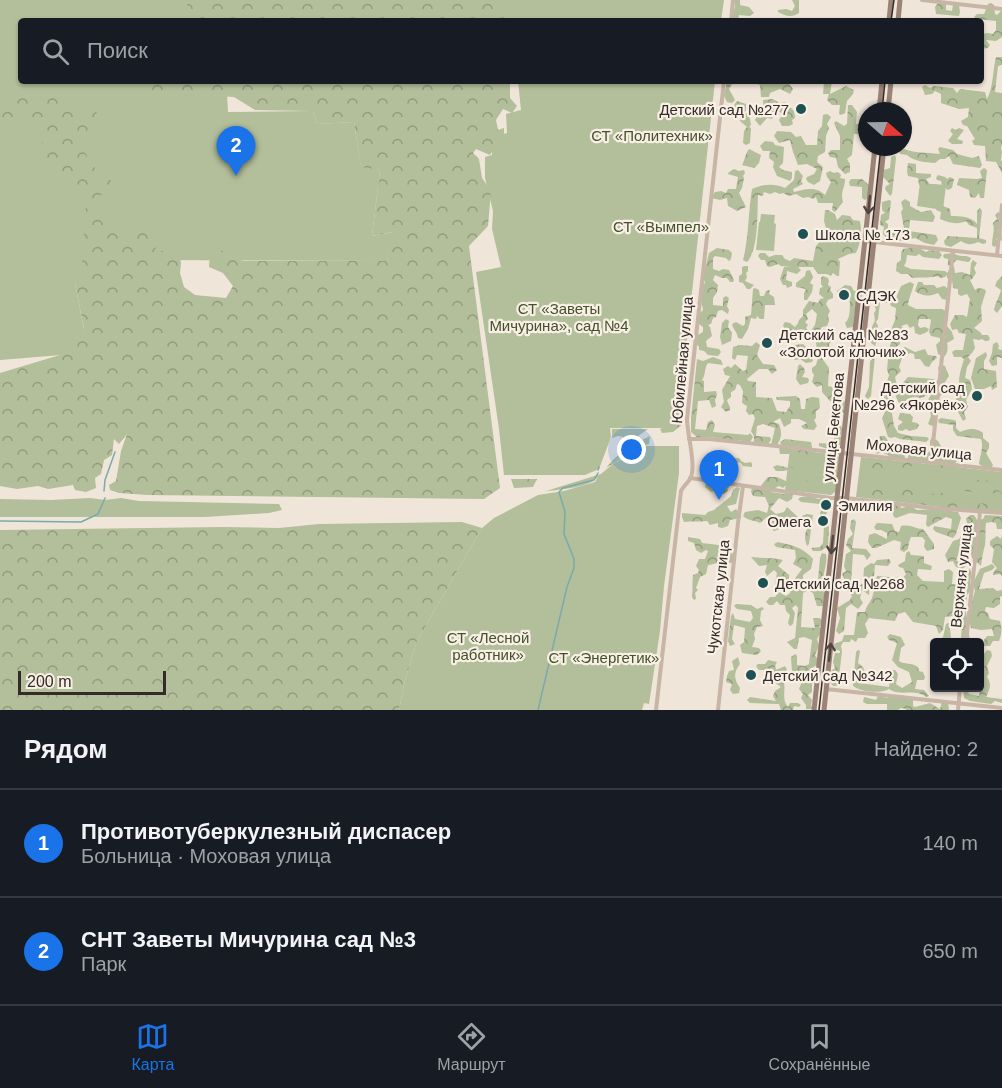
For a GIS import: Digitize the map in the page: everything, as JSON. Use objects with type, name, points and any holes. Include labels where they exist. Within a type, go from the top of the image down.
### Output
[{"type":"main road","points":[[889,18],[891,0]]},
{"type":"main road","points":[[898,18],[900,0]]},
{"type":"main road","points":[[880,102],[882,84]]},
{"type":"main road","points":[[889,102],[891,84]]},
{"type":"main road","name":"улица Бекетова","points":[[814,710],[874,156]]},
{"type":"main road","name":"улица Бекетова","points":[[824,710],[883,156]]},
{"type":"street","points":[[730,18],[733,0]]},
{"type":"street","points":[[922,0],[1002,9]]},
{"type":"street","points":[[978,6],[979,0]]},
{"type":"street","name":"Юбилейная улица","points":[[656,710],[681,494],[690,478],[692,465],[687,419],[724,84]]},
{"type":"street","points":[[865,241],[1000,256],[1002,206]]},
{"type":"street","points":[[931,463],[953,251]]},
{"type":"street","name":"Моховая улица","points":[[689,439],[709,439],[1002,470]]},
{"type":"street","points":[[690,478],[837,498],[1002,513]]},
{"type":"street","name":"Чукотская улица","points":[[718,710],[743,486]]},
{"type":"street","name":"Верхняя улица","points":[[966,638],[980,512]]},
{"type":"street","points":[[826,689],[958,707],[1002,708]]},
{"type":"street","points":[[958,707],[960,692]]},
{"type":"green space","points":[[0,0],[189,0],[191,18],[18,18],[18,84],[202,84],[227,94],[228,112],[313,111],[317,124],[354,122],[361,166],[380,170],[372,236],[393,232],[387,261],[157,260],[75,283],[84,330],[61,355],[0,360]]},
{"type":"green space","points":[[187,0],[508,0],[512,16],[511,18],[188,18]]},
{"type":"green space","points":[[507,0],[724,0],[721,18],[510,18]]},
{"type":"green space","points":[[734,0],[740,0],[740,5],[749,7],[754,13],[750,16],[739,15],[738,18],[731,18],[735,7]]},
{"type":"green space","points":[[792,0],[799,0],[799,13],[788,16],[778,12],[778,10],[786,9],[792,11],[795,6]]},
{"type":"green space","points":[[938,3],[946,3],[946,10],[952,11],[953,5],[959,5],[959,16],[936,14],[935,7]]},
{"type":"green space","points":[[988,4],[994,5],[997,15],[1002,10],[1002,37],[996,41],[986,40],[990,45],[984,49],[984,34],[993,34],[996,30],[996,21],[974,17],[977,14],[984,14]]},
{"type":"green space","points":[[996,57],[1002,57],[1002,65],[998,66],[995,92],[1002,93],[1002,173],[996,162],[986,161],[985,146],[974,145],[972,141],[975,139],[967,126],[963,125],[961,121],[968,117],[969,108],[959,109],[941,103],[941,94],[935,91],[925,95],[922,87],[925,85],[930,88],[934,86],[953,88],[957,93],[960,89],[985,92],[987,99]]},
{"type":"green space","points":[[138,84],[510,84],[510,98],[517,106],[512,113],[503,109],[496,120],[498,130],[504,128],[504,142],[495,147],[490,155],[476,149],[473,153],[479,159],[482,178],[491,191],[488,226],[469,246],[500,488],[484,499],[119,493],[110,490],[109,485],[116,481],[121,451],[127,434],[119,444],[114,439],[112,455],[104,460],[101,474],[95,478],[96,488],[86,492],[75,490],[73,485],[48,489],[38,486],[17,489],[0,486],[0,373],[60,355],[60,337],[84,329],[75,283],[82,267],[86,202],[72,178],[39,154],[44,138],[36,123],[21,122],[8,131],[1,127],[0,99],[16,91],[31,101],[70,95],[79,107],[97,110],[94,127],[85,136],[87,163],[109,176],[113,187],[95,199],[100,219],[121,232],[145,233],[153,236],[156,250],[179,254],[180,273],[184,287],[195,295],[226,298],[233,286],[223,273],[209,267],[210,253],[220,250],[243,261],[387,261],[392,232],[372,236],[380,170],[361,167],[354,122],[317,124],[313,111],[255,110],[234,97],[180,94],[169,91],[151,94]]},
{"type":"green space","name":"СТ «Заветы Мичурина», сад №4","points":[[518,84],[715,84],[678,421],[669,428],[610,428],[611,437],[599,469],[585,475],[504,475],[476,272],[501,267],[492,229],[493,211],[485,178],[485,157],[492,155],[492,137],[507,133],[506,114],[521,110]]},
{"type":"green space","points":[[726,84],[732,84],[729,89],[735,100],[732,103],[727,102],[724,96]]},
{"type":"green space","points":[[758,84],[789,84],[793,89],[790,94],[780,89],[770,93],[769,97],[761,97],[760,85]]},
{"type":"green space","points":[[824,84],[832,84],[830,94],[846,86],[854,90],[847,101],[845,113],[841,115],[839,114],[840,105],[832,105],[827,100],[829,94],[823,94]]},
{"type":"green space","points":[[772,99],[780,103],[785,102],[794,111],[793,124],[782,126],[779,120],[786,115],[775,110],[772,119],[767,118],[760,126],[755,120],[757,116],[760,118],[764,115],[763,100]]},
{"type":"green space","points":[[737,101],[746,104],[744,113],[749,114],[750,143],[746,145],[743,143],[744,131],[747,127],[740,121],[741,116],[734,105]]},
{"type":"green space","points":[[848,105],[852,105],[857,112],[858,134],[854,134],[852,155],[847,159],[850,172],[845,174],[838,167],[836,158],[830,157],[828,153],[831,150],[840,150],[840,136],[834,123],[836,121],[844,126],[847,124]]},
{"type":"green space","points":[[827,114],[831,117],[827,124],[829,128],[825,152],[818,156],[817,162],[823,167],[820,181],[814,185],[806,179],[817,169],[807,164],[798,165],[790,140],[779,143],[774,136],[777,131],[791,132],[796,137],[801,136],[806,145],[817,145],[823,115]]},
{"type":"green space","points":[[952,128],[964,130],[957,139],[963,141],[962,144],[952,144],[948,141],[953,134],[950,131]]},
{"type":"green space","points":[[765,141],[784,147],[783,163],[779,167],[792,172],[790,181],[777,176],[773,167],[774,162],[769,158],[770,151],[763,151],[760,146]]},
{"type":"green space","points":[[940,147],[953,150],[957,154],[972,158],[979,156],[982,165],[980,168],[953,164],[949,156],[935,163],[920,161],[908,156],[912,156],[912,151],[940,154],[938,149]]},
{"type":"green space","points":[[749,149],[761,155],[759,163],[754,168],[742,165]]},
{"type":"green space","points":[[895,156],[896,158],[890,196],[885,189],[890,184],[883,177],[884,170],[890,168],[891,157]]},
{"type":"green space","points":[[908,163],[916,164],[916,173],[931,174],[931,177],[926,179],[929,183],[927,186],[923,188],[919,185],[918,178],[908,176]]},
{"type":"green space","points":[[984,168],[987,170],[984,198],[980,198],[979,193],[975,198],[970,197],[969,190],[957,185],[959,178],[982,178],[980,171]]},
{"type":"green space","points":[[734,169],[744,170],[745,173],[739,193],[746,207],[737,211],[728,206],[727,198],[720,200],[711,198],[715,192],[726,193],[728,189],[736,189],[738,177],[728,174]]},
{"type":"green space","points":[[798,170],[803,176],[801,181],[803,184],[793,189],[794,192],[814,189],[825,195],[831,182],[826,173],[838,172],[841,175],[840,178],[845,179],[843,202],[835,212],[832,210],[833,203],[818,203],[816,197],[803,198],[796,194],[789,196],[775,192],[770,194],[764,192],[763,196],[758,195],[754,249],[747,262],[743,260],[752,189],[768,185],[785,188],[794,180],[795,171]]},
{"type":"green space","points":[[938,175],[954,179],[952,188],[948,190],[942,186],[941,181],[936,178]]},
{"type":"green space","points":[[851,179],[862,179],[870,186],[870,196],[865,200],[862,198],[862,187],[850,186]]},
{"type":"green space","points":[[920,183],[946,185],[943,210],[917,206]]},
{"type":"green space","points":[[905,199],[910,202],[910,206],[921,212],[931,210],[935,217],[933,222],[910,220],[909,231],[936,235],[938,240],[934,245],[915,238],[903,241],[887,239],[883,234],[884,227],[880,225],[881,215],[885,213],[882,210],[882,202],[891,201],[889,219],[885,222],[888,224],[888,229],[898,231],[904,228],[901,202]]},
{"type":"green space","points":[[939,204],[950,209],[951,216],[969,218],[977,224],[977,211],[980,208],[982,211],[979,238],[986,240],[986,243],[969,244],[961,241],[951,247],[945,245],[944,241],[948,236],[977,238],[977,228],[966,221],[953,223],[940,219],[941,212],[936,210]]},
{"type":"green space","points":[[825,210],[835,214],[837,220],[842,215],[860,221],[861,237],[856,253],[838,259],[840,262],[839,276],[833,273],[831,276],[818,274],[813,267],[798,267],[801,270],[797,274],[787,271],[786,280],[792,282],[792,286],[787,288],[780,279],[784,267],[791,267],[778,264],[767,266],[765,260],[761,260],[758,256],[760,253],[765,253],[769,257],[782,255],[790,261],[794,258],[813,261],[816,246],[825,236],[834,235],[834,232],[826,228]]},
{"type":"green space","points":[[998,212],[1002,214],[998,218],[1001,222],[1002,241],[999,238],[996,239],[998,244],[994,247],[992,245],[993,223],[997,219],[995,215]]},
{"type":"green space","points":[[761,214],[775,215],[774,251],[756,250]]},
{"type":"green space","points":[[917,247],[926,252],[939,251],[942,255],[939,259],[923,257],[919,254],[907,255],[904,266],[911,269],[947,273],[954,266],[955,273],[962,272],[970,275],[973,260],[977,263],[974,268],[976,273],[970,280],[975,290],[978,288],[986,291],[981,307],[982,321],[974,328],[982,335],[988,335],[990,339],[985,341],[973,339],[975,348],[968,357],[971,361],[965,378],[970,380],[972,389],[966,400],[968,407],[964,412],[966,419],[963,421],[957,410],[956,393],[960,390],[959,378],[964,359],[954,357],[952,352],[963,350],[966,334],[959,333],[957,329],[952,330],[950,324],[955,315],[967,317],[970,299],[967,294],[961,296],[958,294],[958,289],[953,288],[952,280],[947,278],[947,275],[940,278],[938,276],[912,278],[908,274],[896,271],[903,249]]},
{"type":"green space","points":[[717,248],[729,250],[732,253],[731,259],[729,261],[726,258],[715,256],[713,269],[729,270],[734,280],[730,282],[727,278],[715,275],[713,280],[718,285],[713,305],[723,306],[723,298],[726,296],[729,298],[728,314],[722,310],[718,311],[711,324],[708,325],[712,336],[706,341],[707,347],[719,349],[721,352],[718,356],[708,355],[699,350],[696,343],[696,336],[703,332],[703,327],[699,324],[699,314],[703,310],[701,297],[705,283],[703,277],[709,253]]},
{"type":"green space","points":[[954,253],[971,258],[970,261],[957,260],[950,266],[948,265],[948,259],[944,258],[944,254]]},
{"type":"green space","points":[[748,266],[748,271],[745,281],[754,285],[750,289],[739,282],[742,267]]},
{"type":"green space","points":[[810,270],[813,277],[810,283],[813,285],[812,292],[807,300],[804,300],[806,289],[796,287],[796,283],[805,276],[806,271]]},
{"type":"green space","points":[[823,276],[828,278],[828,285],[833,294],[833,298],[826,304],[830,311],[827,326],[822,327],[816,336],[813,335],[812,329],[817,314],[812,309],[806,314],[808,319],[805,322],[808,325],[806,328],[812,334],[810,336],[801,329],[797,332],[793,329],[790,333],[785,331],[783,325],[785,322],[795,327],[803,316],[803,310],[809,301],[818,303],[824,298],[819,294],[820,288],[823,287],[821,278]]},
{"type":"green space","points":[[1002,276],[1002,306],[997,313],[994,310],[1001,290],[995,286]]},
{"type":"green space","points":[[910,282],[914,284],[908,305],[916,309],[942,309],[948,312],[946,325],[954,339],[947,343],[944,357],[938,354],[936,345],[940,338],[931,336],[929,332],[930,319],[919,319],[920,328],[929,329],[920,335],[915,333],[914,326],[910,328],[907,324],[901,326],[906,331],[899,338],[900,344],[894,349],[889,348],[891,343],[889,335],[895,320],[896,308],[890,303],[880,303],[875,346],[870,342],[873,338],[876,299],[879,295],[896,298],[901,286]]},
{"type":"green space","points":[[918,282],[924,285],[934,285],[937,288],[944,286],[950,290],[947,300],[942,299],[938,293],[923,295],[917,293],[915,291]]},
{"type":"green space","points":[[845,285],[859,292],[856,297],[857,309],[854,315],[856,321],[853,327],[847,328],[845,323],[849,314],[850,296],[837,291]]},
{"type":"green space","points":[[753,289],[759,290],[760,296],[764,296],[766,291],[770,290],[769,294],[774,297],[775,305],[765,305],[764,319],[757,316],[756,319],[751,318],[742,339],[738,338],[732,324],[736,322],[743,326],[745,317],[751,315]]},
{"type":"green space","points":[[726,319],[729,321],[728,327],[732,333],[731,341],[722,345],[720,337],[722,323]]},
{"type":"green space","points":[[827,329],[831,331],[829,354],[825,352],[820,356],[816,353],[810,356],[812,362],[806,363],[792,357],[795,352],[809,355],[795,345],[803,344],[817,350],[818,337],[821,336],[822,331]]},
{"type":"green space","points":[[756,342],[760,345],[757,355],[763,364],[774,365],[777,370],[772,374],[768,369],[759,369],[747,379],[756,382],[756,397],[772,398],[777,411],[786,412],[790,401],[777,400],[776,397],[796,396],[800,399],[801,409],[805,409],[806,399],[819,398],[820,408],[816,411],[814,420],[817,426],[814,430],[804,429],[801,426],[807,423],[799,419],[791,419],[791,423],[784,427],[780,418],[773,422],[779,424],[781,430],[781,437],[777,445],[771,445],[775,428],[763,424],[757,426],[756,436],[770,437],[771,440],[767,445],[754,442],[751,431],[755,418],[753,414],[749,415],[746,411],[747,406],[742,403],[743,391],[737,384],[735,390],[731,392],[731,397],[727,400],[730,410],[726,412],[721,407],[724,402],[722,390],[730,376],[725,375],[723,369],[728,366],[731,368],[735,364],[743,371],[746,370],[748,356],[737,355],[735,360],[732,358],[733,347],[752,346]]},
{"type":"green space","points":[[997,342],[998,349],[1002,350],[1002,358],[997,357],[997,365],[992,366],[989,361],[993,344]]},
{"type":"green space","points":[[905,347],[915,352],[925,349],[928,355],[937,358],[929,367],[925,366],[920,359],[915,359],[914,354],[902,356],[901,349]]},
{"type":"green space","points":[[878,348],[890,356],[875,356],[871,396],[868,399],[865,396],[869,387],[870,361]]},
{"type":"green space","points":[[986,352],[984,369],[996,371],[997,387],[992,390],[991,386],[975,389],[971,378],[976,358]]},
{"type":"green space","points":[[898,355],[902,358],[899,367],[901,371],[895,377],[897,386],[900,386],[908,377],[936,381],[941,378],[938,368],[940,364],[945,366],[949,376],[938,399],[936,423],[932,426],[928,424],[931,416],[928,400],[932,393],[921,398],[907,399],[901,408],[895,394],[892,393],[893,400],[890,408],[882,405],[880,399],[888,393],[886,386],[889,375],[888,359]]},
{"type":"green space","points":[[713,357],[721,360],[723,365],[708,363],[702,380],[704,381],[704,392],[716,391],[716,406],[712,408],[709,400],[698,401],[695,429],[706,430],[708,422],[712,420],[715,425],[713,432],[748,435],[750,433],[753,437],[749,444],[740,440],[698,438],[691,432],[697,359],[703,361]]},
{"type":"green space","points":[[821,357],[829,368],[828,386],[834,391],[839,388],[841,390],[840,396],[846,403],[844,413],[838,409],[836,402],[830,401],[822,392],[822,385],[817,387],[812,382],[814,375],[812,368]]},
{"type":"green space","points":[[800,364],[805,372],[802,377],[809,380],[808,383],[800,385],[796,379]]},
{"type":"green space","points":[[886,410],[892,413],[894,426],[898,433],[929,439],[926,442],[888,437],[882,418]]},
{"type":"green space","points":[[900,413],[910,414],[913,417],[912,422],[919,425],[917,429],[898,430],[898,426],[903,422],[898,419]]},
{"type":"green space","points":[[682,414],[683,424],[673,432],[662,433],[660,429],[668,426]]},
{"type":"green space","points":[[941,418],[956,421],[956,428],[960,432],[972,429],[983,433],[983,438],[989,443],[986,453],[993,465],[991,468],[979,464],[981,439],[957,436],[953,425],[939,423],[938,420]]},
{"type":"green space","points":[[837,425],[841,426],[843,431],[840,436],[844,442],[838,446],[839,450],[833,451],[819,446],[819,443],[832,444],[837,435],[834,429]]},
{"type":"green space","points":[[612,429],[648,429],[624,446],[623,437],[612,438]]},
{"type":"green space","points":[[650,436],[649,444],[606,468],[621,453]]},
{"type":"green space","points":[[880,436],[885,436],[888,441],[887,450],[889,452],[902,452],[904,459],[890,457],[881,452],[877,454],[874,448],[877,447]]},
{"type":"green space","points":[[932,437],[938,441],[946,455],[955,455],[959,459],[955,463],[956,467],[970,470],[969,472],[940,468],[933,460],[925,462],[908,460],[910,453],[926,455],[930,451]]},
{"type":"green space","points":[[785,439],[811,442],[810,454],[804,455],[798,452],[798,447],[793,447],[790,454],[780,454],[779,449],[782,446],[780,442]]},
{"type":"green space","points":[[646,446],[679,446],[679,473],[649,704],[644,703],[642,710],[399,710],[417,641],[482,528],[494,518],[538,495],[580,486],[546,491],[601,474],[613,464]]},
{"type":"green space","points":[[790,449],[837,455],[839,457],[836,491],[831,495],[785,490]]},
{"type":"green space","points":[[828,453],[834,456],[835,461],[832,464],[836,466],[836,477],[830,478],[826,474],[831,465],[831,460],[826,456]]},
{"type":"green space","points":[[712,455],[739,458],[745,463],[751,462],[752,467],[743,466],[740,462],[733,465],[721,464],[711,458]]},
{"type":"green space","points":[[861,457],[1002,472],[1002,512],[856,497]]},
{"type":"green space","points":[[864,458],[918,463],[932,466],[932,468],[908,466],[902,468],[897,464],[884,474],[872,473],[869,470],[863,470],[861,463]]},
{"type":"green space","points":[[777,465],[793,467],[797,470],[803,467],[812,470],[812,473],[810,475],[801,474],[798,471],[792,473],[788,470],[776,471],[773,467]]},
{"type":"green space","points":[[768,477],[777,477],[786,481],[783,488],[779,486],[771,488],[771,492],[784,494],[791,484],[794,490],[792,499],[787,502],[779,498],[770,509],[776,514],[784,512],[787,507],[800,519],[798,523],[791,525],[786,519],[781,522],[782,528],[774,531],[767,517],[760,523],[743,516],[745,512],[758,510],[767,513],[769,506],[765,497],[753,496],[751,492],[752,488],[759,488]]},
{"type":"green space","points":[[801,478],[807,481],[815,479],[835,482],[835,485],[807,483],[803,485],[798,482]]},
{"type":"green space","points":[[511,479],[537,479],[533,487],[514,488]]},
{"type":"green space","points":[[967,480],[1002,482],[1002,487],[994,486],[993,489],[1002,494],[997,496],[993,493],[988,495],[954,490],[952,487],[920,485],[922,482],[931,482],[986,488],[985,485],[969,483]]},
{"type":"green space","points":[[711,481],[729,486],[727,492],[724,494],[717,490],[711,492],[705,487],[706,483]]},
{"type":"green space","points":[[860,485],[878,486],[879,490],[928,491],[933,494],[947,493],[959,498],[966,496],[995,499],[996,503],[1002,502],[1002,507],[994,506],[991,509],[980,504],[978,513],[972,509],[955,506],[950,508],[915,502],[912,504],[857,493]]},
{"type":"green space","points":[[737,487],[740,488],[736,504],[727,506],[731,512],[736,509],[741,518],[730,520],[728,526],[722,528],[718,527],[718,523],[710,525],[707,521],[684,522],[682,513],[705,515],[731,496]]},
{"type":"green space","points":[[810,496],[824,499],[829,509],[824,518],[820,517],[822,509],[820,504],[801,502],[798,499]]},
{"type":"green space","points":[[90,498],[279,504],[282,510],[269,513],[205,517],[0,517],[0,499]]},
{"type":"green space","points":[[871,503],[899,504],[901,508],[911,506],[917,510],[936,509],[958,512],[961,518],[953,538],[933,529],[934,526],[951,529],[952,519],[946,517],[928,527],[926,525],[927,515],[910,513],[896,518],[892,511],[881,507],[878,510],[872,509]]},
{"type":"green space","points":[[813,515],[807,546],[805,535],[810,525],[808,522],[803,522],[802,516]]},
{"type":"green space","points":[[974,515],[977,520],[983,519],[985,515],[1002,516],[1002,529],[997,529],[996,523],[986,523],[981,566],[972,558],[969,545],[962,543],[956,561],[959,562],[963,556],[967,558],[965,567],[962,569],[956,567],[953,561],[948,562],[945,555],[953,541],[961,536],[970,535],[966,519]]},
{"type":"green space","points":[[854,519],[856,522],[852,548],[866,549],[871,555],[867,560],[864,555],[853,554],[851,582],[859,586],[863,583],[864,568],[871,563],[874,564],[877,560],[889,559],[891,562],[888,566],[875,565],[869,595],[862,590],[860,598],[863,603],[858,609],[851,604],[846,608],[844,631],[839,634],[836,631],[840,618],[837,608],[850,600],[852,596],[845,588],[842,574],[846,571],[844,566],[846,554],[851,551],[846,545],[853,534],[850,528],[851,521]]},
{"type":"green space","points":[[462,522],[482,528],[417,641],[399,710],[0,710],[0,530],[279,528],[319,524]]},
{"type":"green space","points":[[827,522],[828,546],[821,551],[813,551],[811,548],[820,547],[823,543],[824,526]]},
{"type":"green space","points":[[877,523],[892,524],[895,531],[899,532],[901,526],[923,529],[934,544],[934,549],[927,551],[924,547],[925,540],[922,537],[911,537],[908,549],[904,552],[900,550],[901,542],[894,540],[872,548],[868,542],[869,535],[875,533],[887,539],[887,533],[876,530],[874,527]]},
{"type":"green space","points":[[1002,534],[1002,576],[993,575],[997,568],[992,562],[994,549],[990,541],[997,536],[1001,539]]},
{"type":"green space","points":[[688,537],[700,539],[702,543],[727,546],[734,555],[733,562],[708,565],[706,574],[700,577],[694,600],[692,597],[693,575],[698,573],[696,566],[699,559],[705,559],[708,551],[701,553],[696,550],[694,543],[688,541]]},
{"type":"green space","points":[[778,542],[802,550],[813,559],[811,569],[803,575],[803,580],[818,580],[820,558],[822,553],[826,554],[823,581],[824,606],[817,606],[813,593],[808,590],[803,593],[801,627],[815,628],[813,618],[822,620],[819,626],[822,631],[817,639],[819,646],[815,655],[819,661],[818,665],[813,667],[816,678],[812,684],[812,692],[808,695],[812,700],[813,709],[806,709],[801,698],[803,694],[799,689],[800,673],[792,672],[791,657],[795,654],[797,656],[797,665],[809,664],[812,640],[799,638],[797,649],[787,642],[795,638],[798,608],[796,605],[792,608],[795,613],[793,624],[790,626],[788,623],[790,615],[785,605],[780,605],[777,601],[773,605],[766,602],[779,592],[786,596],[790,593],[793,581],[802,569],[793,564],[796,558],[795,550],[776,547],[774,544]]},
{"type":"green space","points":[[909,551],[911,555],[924,556],[924,563],[932,566],[931,570],[918,569],[917,575],[923,581],[944,582],[944,571],[949,569],[953,572],[952,584],[962,585],[964,571],[970,569],[971,590],[966,602],[960,605],[966,611],[969,638],[961,638],[962,625],[953,616],[945,617],[943,630],[939,634],[936,626],[913,622],[905,612],[898,614],[895,621],[869,618],[865,624],[868,633],[865,638],[858,638],[856,642],[851,639],[850,642],[843,642],[838,686],[833,686],[830,682],[833,675],[831,671],[835,668],[833,662],[835,653],[840,653],[835,649],[834,644],[842,641],[844,635],[854,635],[857,612],[865,612],[878,584],[877,576],[903,578],[906,574],[898,565],[905,561],[906,553]]},
{"type":"green space","points":[[751,557],[783,560],[778,566],[789,575],[789,584],[777,587],[775,584],[777,573],[774,570],[767,576],[765,572],[767,565],[759,566]]},
{"type":"green space","points":[[992,564],[995,567],[984,573],[979,589],[1002,590],[1000,604],[994,608],[986,607],[985,611],[990,619],[1000,621],[999,641],[993,641],[990,646],[984,646],[984,640],[987,636],[994,636],[992,629],[971,628],[968,615],[975,591],[973,583],[980,569]]},
{"type":"green space","points":[[736,604],[764,609],[761,611],[760,620],[763,626],[757,627],[752,647],[759,648],[761,651],[757,655],[742,653],[740,645],[744,642],[745,628],[734,625],[732,639],[735,644],[730,646],[728,641],[733,613],[735,619],[750,622],[753,618],[751,611],[737,609],[734,606]]},
{"type":"green space","points":[[953,621],[956,627],[950,628],[951,638],[942,638],[946,624]]},
{"type":"green space","points":[[890,634],[901,637],[905,645],[901,648],[899,661],[915,665],[919,671],[923,672],[924,680],[917,680],[915,689],[924,690],[929,696],[889,689],[871,692],[853,686],[858,650],[860,651],[858,663],[865,672],[860,672],[859,683],[889,687],[890,678],[886,673],[889,670],[895,670],[898,674],[896,684],[902,688],[912,682],[909,672],[898,667],[892,660],[897,643],[889,640],[887,637]]},
{"type":"green space","points":[[987,650],[991,651],[992,656],[987,666],[990,687],[986,697],[1002,699],[1002,703],[995,701],[991,704],[964,698],[963,692],[979,696],[980,692],[984,692],[984,654]]},
{"type":"green space","points":[[738,657],[740,664],[735,676],[740,688],[739,693],[733,694],[730,690],[732,684],[726,682],[729,671],[734,670],[732,661]]},
{"type":"green space","points":[[768,660],[777,662],[776,670],[785,666],[787,670],[782,677],[786,704],[788,707],[790,703],[798,703],[801,705],[799,707],[794,706],[793,710],[781,710],[779,704],[750,703],[747,700],[750,697],[776,701],[773,696],[775,691],[781,687],[774,682],[766,683],[764,677],[772,675],[768,670],[759,670],[756,666],[765,664]]},
{"type":"green space","points":[[902,695],[913,700],[915,707],[930,703],[940,709],[942,702],[948,703],[949,710],[901,708],[887,710],[887,704],[863,702],[864,697],[876,700],[878,696],[887,698]]},
{"type":"waterway","points":[[104,491],[105,480],[115,452]]},
{"type":"waterway","points":[[538,710],[567,587],[574,568],[574,559],[564,534],[565,512],[559,492],[563,488],[594,480],[598,473]]},
{"type":"waterway","points":[[0,521],[81,522],[98,514],[105,498]]},
{"type":"tram line","points":[[891,18],[894,0]]},
{"type":"tram line","points":[[883,102],[885,84]]},
{"type":"tram line","points":[[819,710],[880,156]]},
{"type":"place","name":"Детский сад №277","points":[[801,109]]},
{"type":"place","name":"СНТ Заветы Мичурина сад №3","points":[[236,176]]},
{"type":"place","name":"Школа № 173","points":[[803,234]]},
{"type":"place","name":"СДЭК","points":[[844,295]]},
{"type":"place","name":"Детский сад №283 «Золотой ключик»","points":[[767,343]]},
{"type":"place","name":"Детский сад №296 «Якорёк»","points":[[977,396]]},
{"type":"place","name":"Противотуберкулезный диспасер","points":[[719,500]]},
{"type":"place","name":"Эмилия","points":[[826,505]]},
{"type":"place","name":"Омега","points":[[823,521]]},
{"type":"place","name":"Детский сад №268","points":[[763,583]]},
{"type":"place","name":"Детский сад №342","points":[[751,675]]},
{"type":"park label","name":"СТ «Политехник»","points":[[652,135]]},
{"type":"park label","name":"СТ «Вымпел»","points":[[661,226]]},
{"type":"park label","name":"СТ «Лесной работник»","points":[[488,646]]},
{"type":"park label","name":"СТ «Энергетик»","points":[[604,657]]}]
